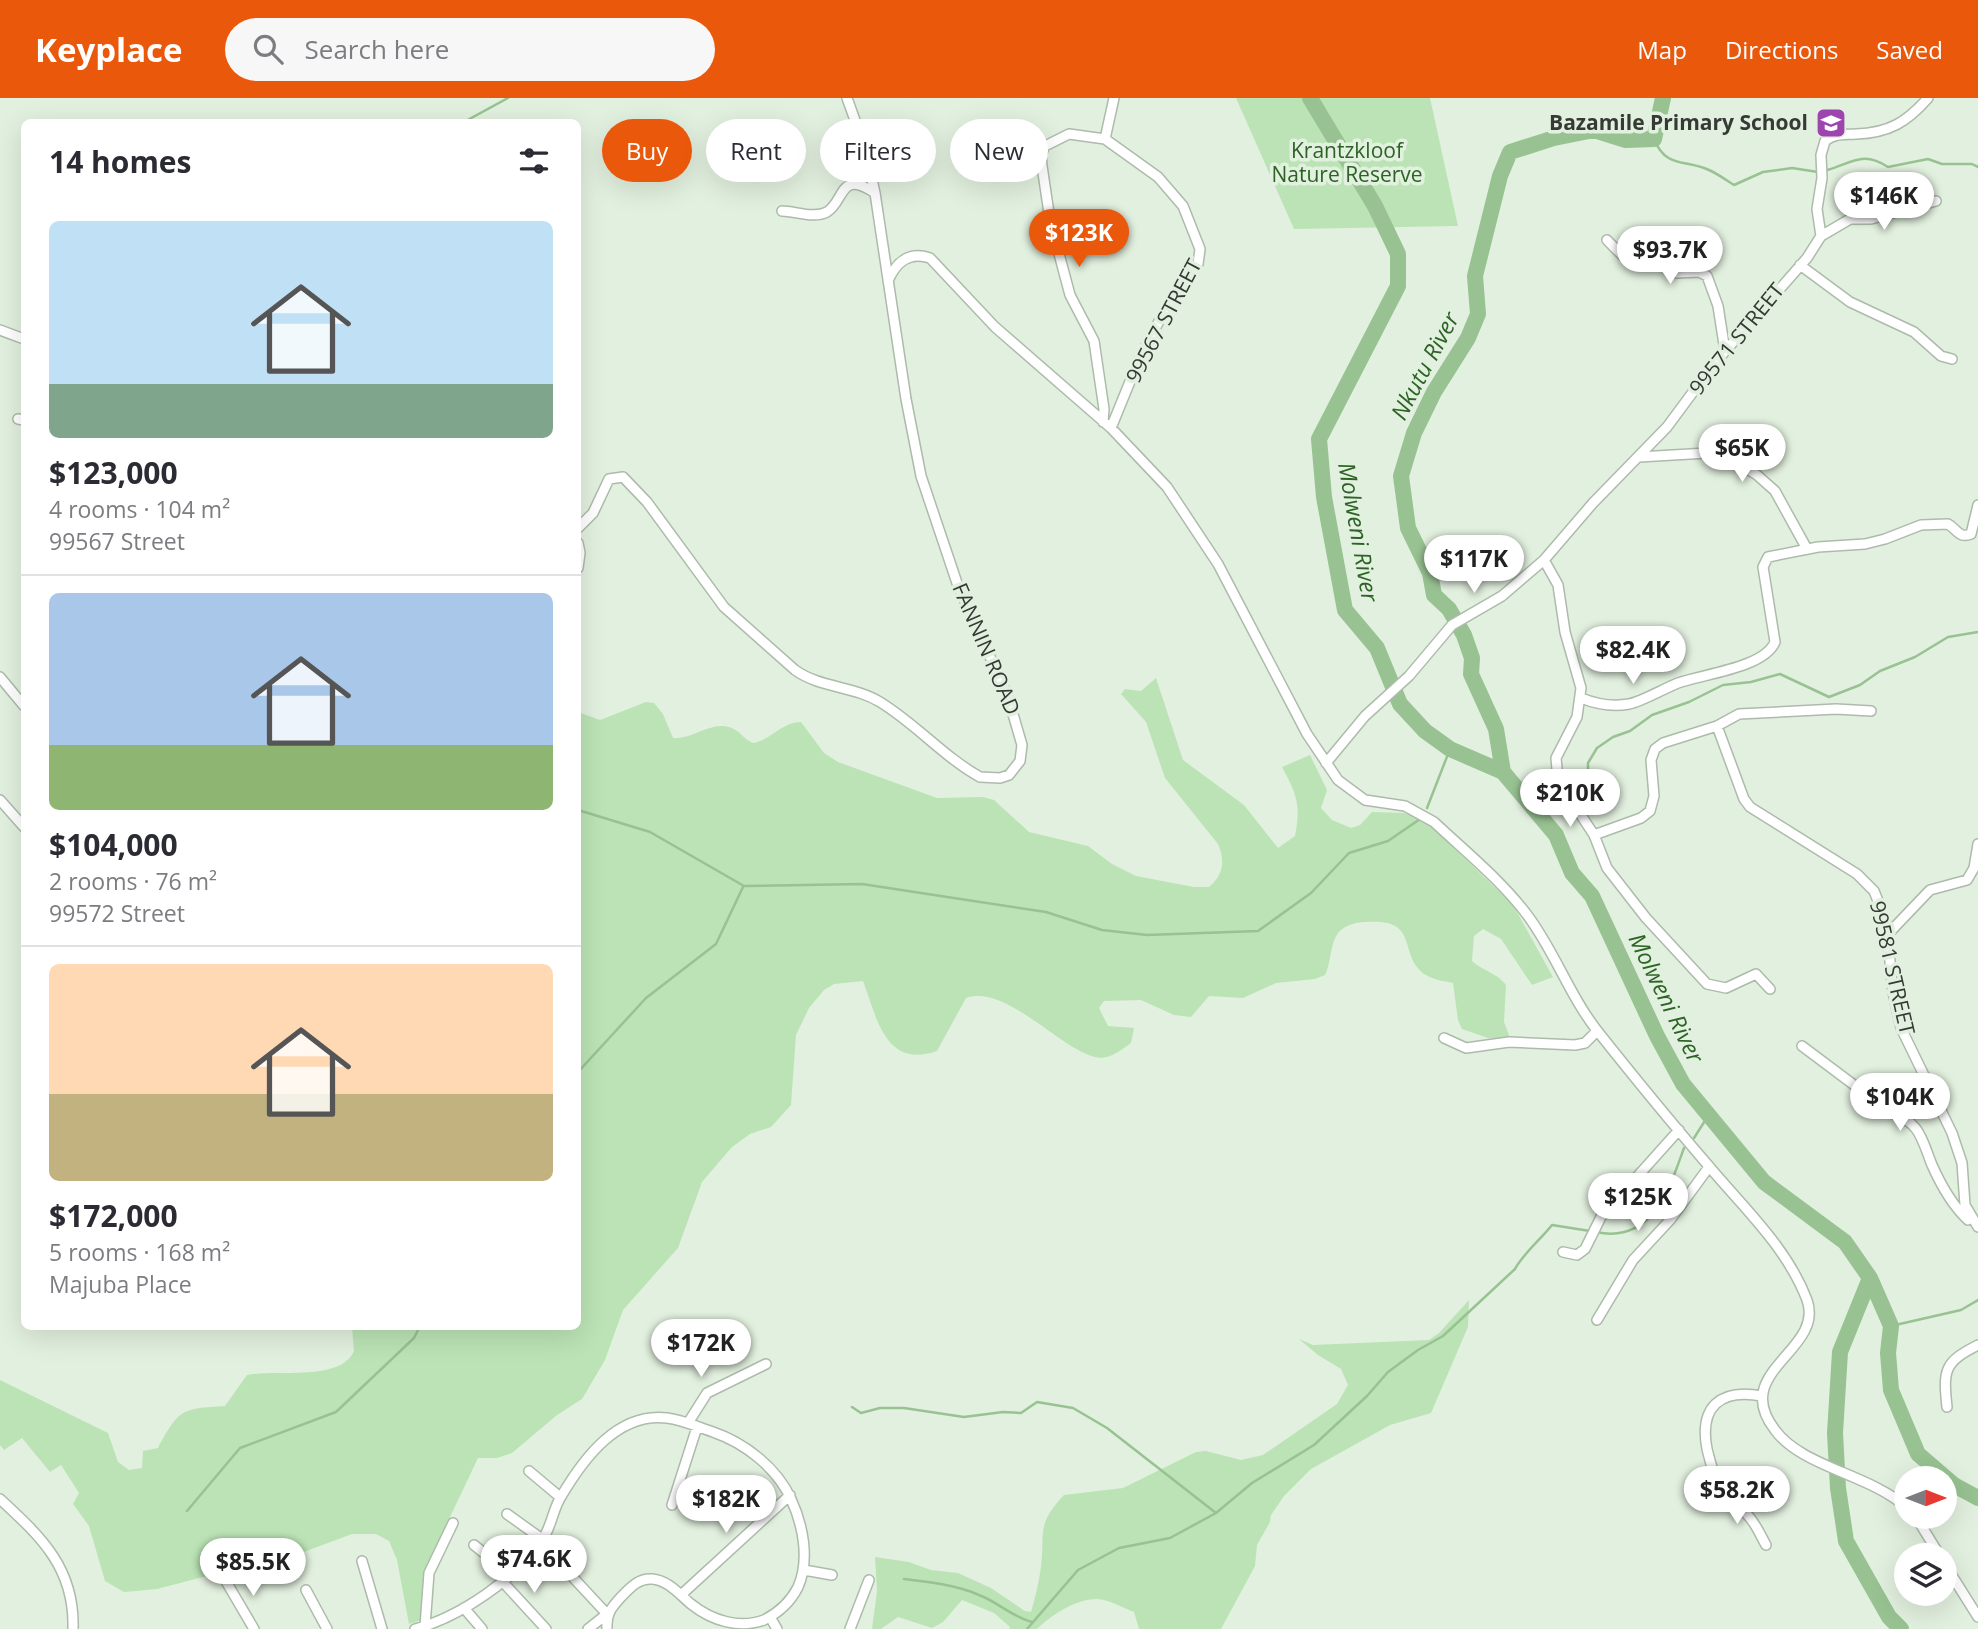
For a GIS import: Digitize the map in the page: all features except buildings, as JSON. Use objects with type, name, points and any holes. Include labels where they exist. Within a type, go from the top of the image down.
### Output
[{"type":"street","points":[[847,98],[865,148],[875,193],[888,281]]},
{"type":"street","points":[[1105,139],[1114,98]]},
{"type":"street","points":[[1928,98],[1899,125],[1872,134],[1837,134],[1825,141],[1821,155],[1822,178],[1816,209],[1821,236],[1850,219],[1866,220],[1936,201]]},
{"type":"street","name":"99567 STREET","points":[[1069,134],[1105,139],[1145,166],[1178,200],[1189,219],[1200,249],[1201,257],[1166,308],[1107,425],[1094,341],[1070,295],[1050,220],[1041,155],[1045,146],[1069,134]]},
{"type":"street","points":[[782,211],[813,215],[825,213],[842,190],[850,186],[863,187],[875,193]]},
{"type":"street","name":"99571 STREET","points":[[1326,763],[1365,716],[1394,691],[1456,623],[1503,596],[1544,560],[1593,503],[1667,428],[1725,351],[1800,265],[1821,236]]},
{"type":"street","points":[[1607,240],[1626,260],[1632,262],[1667,256],[1677,273],[1699,272],[1707,276],[1718,306],[1725,351]]},
{"type":"street","points":[[888,281],[901,261],[917,256],[930,258],[995,327],[1107,425],[1167,487],[1218,564],[1307,734],[1348,790],[1365,800],[1405,806],[1434,822],[1513,898],[1529,918],[1597,1031],[1763,1229],[1793,1272],[1809,1308],[1809,1320],[1800,1338],[1771,1372],[1762,1395],[1764,1409],[1775,1431],[1793,1448],[1883,1489],[1894,1498]]},
{"type":"street","points":[[1800,265],[1850,302],[1919,334],[1941,356],[1952,359]]},
{"type":"street","name":"FANNIN ROAD","points":[[581,525],[593,513],[609,479],[619,476],[629,480],[724,607],[794,670],[808,679],[856,691],[881,703],[980,777],[1000,778],[1009,775],[1020,761],[1022,745],[1008,697],[957,583],[921,476],[888,281]]},
{"type":"street","points":[[0,330],[21,338]]},
{"type":"street","points":[[1639,457],[1707,453],[1728,457],[1757,475],[1775,491],[1807,549]]},
{"type":"street","points":[[1581,698],[1598,704],[1630,704],[1682,682],[1731,669],[1773,648],[1774,625],[1763,563],[1772,556],[1876,541],[1920,525],[1948,524],[1960,534],[1975,536],[1978,505]]},
{"type":"street","points":[[1544,560],[1558,585],[1565,632],[1580,680],[1581,698],[1577,717],[1556,758],[1555,774],[1594,835],[1607,868],[1635,905],[1707,984],[1726,988],[1756,974],[1770,989]]},
{"type":"street","points":[[0,677],[21,702]]},
{"type":"street","points":[[1594,835],[1641,818],[1650,811],[1654,796],[1651,760],[1659,746],[1717,726],[1735,715],[1836,709],[1871,711]]},
{"type":"street","name":"99581 STREET","points":[[1717,726],[1744,799],[1750,807],[1834,859],[1868,884],[1882,910],[1893,992],[1901,1028],[1952,1132],[1962,1163],[1965,1205],[1978,1227]]},
{"type":"street","points":[[0,800],[21,824]]},
{"type":"street","points":[[1887,935],[1930,890],[1967,880],[1974,868],[1978,844]]},
{"type":"street","points":[[1444,1038],[1466,1048],[1509,1042],[1575,1045],[1585,1043],[1597,1031]]},
{"type":"street","points":[[1802,1046],[1890,1112],[1903,1116],[1913,1125],[1922,1136],[1932,1164],[1955,1205],[1978,1227]]},
{"type":"street","points":[[1563,1252],[1577,1255],[1584,1249],[1601,1217],[1678,1130]]},
{"type":"street","points":[[1597,1320],[1633,1259],[1670,1220],[1709,1167]]},
{"type":"street","points":[[1947,1407],[1945,1389],[1952,1359],[1978,1345]]},
{"type":"street","points":[[672,1505],[693,1425],[707,1393],[766,1364]]},
{"type":"street","points":[[1762,1395],[1746,1393],[1726,1397],[1712,1406],[1705,1417],[1704,1432],[1713,1471],[1727,1493],[1752,1520],[1766,1545]]},
{"type":"street","points":[[453,1523],[429,1573],[421,1628],[464,1608],[510,1574],[541,1541],[560,1497],[608,1436],[642,1420],[653,1418],[693,1425],[741,1443],[778,1479],[790,1495],[803,1541],[804,1570],[795,1593],[770,1617],[755,1624],[736,1626],[705,1613],[662,1581],[643,1580],[633,1584],[607,1615],[588,1629]]},
{"type":"street","points":[[529,1471],[560,1497]]},
{"type":"street","points":[[681,1595],[790,1495]]},
{"type":"street","points":[[0,1499],[52,1551],[66,1581],[71,1600],[73,1629]]},
{"type":"street","points":[[507,1514],[541,1541],[607,1615],[607,1629]]},
{"type":"street","points":[[474,1545],[510,1574]]},
{"type":"street","points":[[362,1561],[382,1629]]},
{"type":"street","points":[[804,1570],[832,1574]]},
{"type":"street","points":[[850,1629],[869,1580]]},
{"type":"street","points":[[502,1581],[546,1629]]},
{"type":"street","points":[[227,1583],[254,1629]]},
{"type":"street","points":[[1957,1584],[1978,1617]]},
{"type":"street","points":[[306,1590],[327,1629]]},
{"type":"street","points":[[464,1608],[482,1629]]},
{"type":"street","points":[[770,1617],[778,1629]]},
{"type":"green space","name":"Krantzkloof Nature Reserve","points":[[1236,98],[1430,98],[1458,226],[1294,229]]},
{"type":"green space","points":[[1156,678],[1183,760],[1244,805],[1278,848],[1295,836],[1298,816],[1294,793],[1282,767],[1310,755],[1327,790],[1321,808],[1332,820],[1351,828],[1360,825],[1372,812],[1404,813],[1425,820],[1513,905],[1553,977],[1532,985],[1501,939],[1483,929],[1474,936],[1472,961],[1506,985],[1504,1022],[1510,1038],[1488,1038],[1462,1029],[1458,1020],[1453,983],[1429,977],[1417,967],[1402,932],[1385,922],[1356,923],[1341,930],[1333,943],[1325,975],[1315,979],[1276,983],[1243,998],[1209,996],[1191,1017],[1174,1015],[1141,1000],[1104,1001],[1099,1008],[1108,1026],[1134,1028],[1131,1043],[1107,1057],[1094,1057],[1078,1050],[1022,1012],[983,996],[966,998],[937,1051],[919,1055],[905,1053],[894,1047],[886,1037],[863,981],[834,984],[824,990],[809,1008],[796,1035],[791,1105],[771,1127],[750,1134],[732,1147],[702,1182],[678,1248],[623,1310],[605,1360],[582,1399],[557,1415],[512,1453],[497,1458],[478,1458],[433,1553],[425,1582],[422,1620],[409,1624],[397,1560],[389,1541],[376,1534],[352,1534],[269,1565],[222,1572],[157,1589],[124,1592],[105,1581],[89,1526],[73,1504],[79,1493],[61,1465],[50,1472],[22,1438],[4,1450],[0,1445],[0,1380],[108,1433],[118,1462],[129,1470],[142,1468],[143,1451],[158,1448],[183,1413],[199,1408],[225,1406],[247,1375],[322,1371],[347,1361],[354,1351],[352,1330],[581,1330],[581,713],[600,720],[646,702],[654,703],[663,714],[673,738],[722,726],[733,728],[753,743],[788,725],[801,722],[824,753],[838,762],[937,798],[983,797],[994,800],[1029,832],[1088,846],[1112,864],[1136,876],[1194,887],[1209,887],[1222,867],[1218,844],[1165,778],[1146,722],[1121,694],[1125,689],[1141,691]]},
{"type":"green space","points":[[1469,1300],[1468,1327],[1431,1413],[1390,1425],[1311,1469],[1284,1496],[1271,1515],[1257,1545],[1255,1566],[1221,1629],[1139,1629],[1134,1612],[1097,1599],[1064,1609],[1037,1629],[1009,1629],[994,1613],[962,1600],[943,1622],[932,1628],[898,1617],[881,1629],[872,1629],[877,1591],[875,1557],[909,1562],[931,1570],[958,1573],[991,1588],[1025,1611],[1031,1612],[1040,1573],[1045,1521],[1064,1495],[1123,1488],[1196,1452],[1206,1451],[1241,1460],[1263,1455],[1337,1404],[1348,1385],[1341,1369],[1299,1339],[1313,1345],[1429,1340],[1439,1333]]},
{"type":"waterway","points":[[470,119],[508,98]]},
{"type":"waterway","name":"Molweni River","points":[[1310,98],[1375,206],[1398,254],[1398,286],[1319,439],[1324,497],[1345,610],[1377,648],[1400,704],[1425,731],[1450,749],[1503,772],[1556,835],[1572,873],[1592,896],[1657,1036],[1683,1084],[1764,1182],[1845,1242],[1870,1278],[1840,1352],[1835,1433],[1838,1488],[1846,1541],[1889,1617],[1901,1629]]},
{"type":"waterway","name":"Nkutu River","points":[[1503,772],[1496,729],[1471,674],[1472,658],[1464,635],[1449,609],[1434,595],[1430,573],[1408,528],[1401,476],[1414,433],[1434,392],[1468,338],[1478,314],[1475,276],[1500,176],[1510,152],[1554,138],[1594,130],[1626,140],[1654,139],[1663,98]]},
{"type":"waterway","points":[[1654,139],[1664,155],[1677,162],[1709,170],[1734,185],[1763,172],[1792,168],[1818,172]]},
{"type":"waterway","points":[[1827,170],[1864,159],[1871,159],[1888,167],[1928,159],[1942,164],[1972,164],[1978,167]]},
{"type":"waterway","points":[[1569,789],[1588,777],[1588,763],[1597,748],[1613,737],[1630,731],[1652,715],[1689,702],[1723,685],[1751,682],[1780,674],[1829,697],[1860,685],[1880,671],[1915,657],[1948,637],[1978,632]]},
{"type":"waterway","points":[[1427,808],[1450,749]]},
{"type":"waterway","points":[[1537,812],[1563,792]]},
{"type":"waterway","points":[[581,811],[650,832],[744,886],[862,884],[1046,912],[1102,930],[1147,935],[1258,931],[1311,893],[1349,853],[1388,841],[1420,819]]},
{"type":"waterway","points":[[581,1069],[646,998],[716,944],[743,887]]},
{"type":"waterway","points":[[1694,1138],[1708,1116]]},
{"type":"waterway","points":[[1596,1232],[1615,1234],[1631,1230],[1644,1222],[1664,1196],[1684,1148]]},
{"type":"waterway","points":[[1027,1629],[1078,1570],[1119,1548],[1170,1538],[1216,1513],[1252,1483],[1314,1445],[1367,1396],[1388,1372],[1443,1336],[1515,1269],[1552,1225],[1590,1231]]},
{"type":"waterway","name":"Molweni River","points":[[1870,1278],[1891,1326],[1888,1353],[1891,1390],[1918,1454],[1954,1485],[1978,1498]]},
{"type":"waterway","points":[[1891,1326],[1961,1310],[1978,1300]]},
{"type":"waterway","points":[[187,1511],[240,1448],[336,1412],[414,1338],[418,1330]]},
{"type":"waterway","points":[[852,1407],[861,1413],[880,1408],[904,1408],[964,1417],[1003,1412],[1021,1413],[1037,1402],[1073,1408],[1107,1428],[1216,1513]]},
{"type":"waterway","points":[[904,1579],[942,1584],[970,1592],[1032,1622]]},
{"type":"place","name":"Bazamile Primary School","points":[[1831,123]]}]
